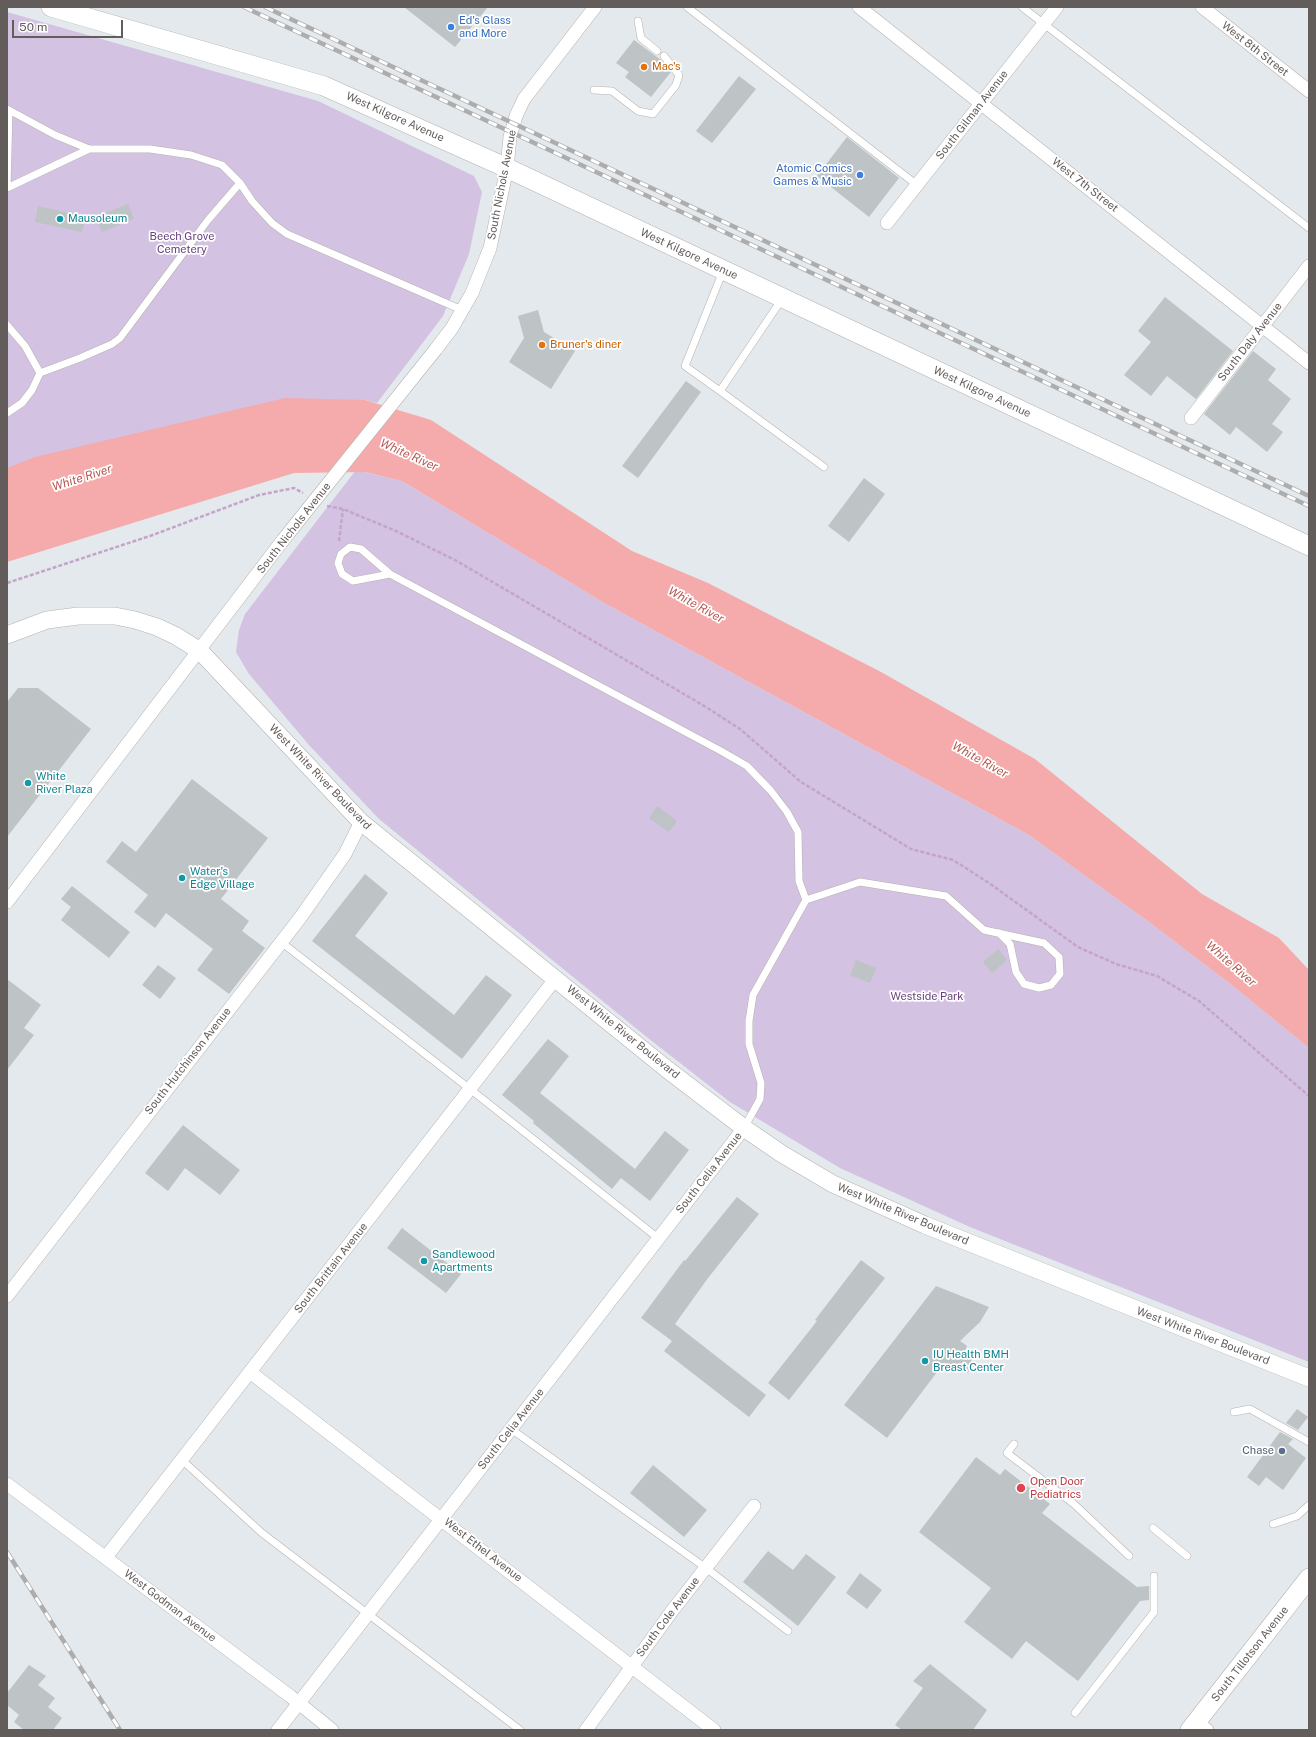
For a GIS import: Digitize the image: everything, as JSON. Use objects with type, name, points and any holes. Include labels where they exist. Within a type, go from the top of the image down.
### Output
[{"type":"main road","name":"West Kilgore Avenue","points":[[50,7],[324,86],[507,168],[1309,546]]},
{"type":"main road","name":"South Tillotson Avenue","points":[[1198,1727],[1309,1578]]},
{"type":"street","name":"South Nichols Avenue","points":[[7,902],[200,651],[283,540],[436,349],[462,310],[472,293],[490,248],[507,168],[510,137],[524,99],[595,7]]},
{"type":"street","name":"West 7th Street","points":[[859,7],[1309,363]]},
{"type":"street","name":"South Gilman Avenue","points":[[888,223],[1057,7]]},
{"type":"street","name":"West 8th Street","points":[[1202,7],[1309,91]]},
{"type":"street","name":"South Daly Avenue","points":[[1191,418],[1309,266]]},
{"type":"street","name":"West White River Boulevard","points":[[7,635],[47,620],[61,617],[115,616],[157,627],[200,651],[361,822],[668,1070],[744,1128],[809,1171],[868,1201],[1309,1378]]},
{"type":"street","name":"South Hutchinson Avenue","points":[[7,1296],[281,942],[345,854],[361,822]]},
{"type":"street","name":"South Brittain Avenue","points":[[106,1558],[556,978]]},
{"type":"street","name":"South Celia Avenue","points":[[278,1730],[744,1128]]},
{"type":"street","name":"West Ethel Avenue","points":[[250,1372],[714,1730]]},
{"type":"street","name":"West Godman Avenue","points":[[7,1484],[332,1730]]},
{"type":"street","name":"South Cole Avenue","points":[[586,1730],[632,1666],[754,1506]]},
{"type":"lane","points":[[687,7],[917,185]]},
{"type":"lane","points":[[1022,7],[1309,228]]},
{"type":"lane","points":[[638,21],[641,38],[657,51]]},
{"type":"lane","points":[[594,90],[612,91],[638,111],[653,114],[676,85],[680,74],[664,56]]},
{"type":"lane","points":[[89,149],[7,188],[8,109],[55,135],[89,149],[150,149],[191,155],[222,165],[240,183],[252,201],[272,223],[288,234],[462,310]]},
{"type":"lane","points":[[7,413],[22,403],[32,390],[40,373],[112,344],[120,338],[208,220],[240,183]]},
{"type":"lane","points":[[724,270],[684,366],[720,390],[824,467]]},
{"type":"lane","points":[[720,390],[782,298]]},
{"type":"lane","points":[[7,325],[25,346],[40,373]]},
{"type":"lane","points":[[390,574],[353,581],[342,574],[338,563],[340,554],[350,547],[361,548],[390,574],[747,766],[772,791],[787,812],[798,832],[799,881],[806,900]]},
{"type":"lane","points":[[744,1128],[760,1099],[761,1083],[749,1044],[749,1021],[753,995],[806,900],[860,882],[946,896],[984,930],[999,933],[1044,943],[1059,957],[1060,974],[1051,985],[1039,988],[1024,984],[1016,972],[1010,944],[999,933]]},
{"type":"lane","points":[[281,942],[658,1238]]},
{"type":"lane","points":[[1234,1412],[1250,1409],[1309,1442]]},
{"type":"lane","points":[[511,1429],[706,1568],[788,1631]]},
{"type":"lane","points":[[1014,1444],[1008,1453],[1040,1476],[1074,1504],[1130,1556]]},
{"type":"lane","points":[[182,1460],[262,1533],[520,1730]]},
{"type":"lane","points":[[1273,1524],[1297,1516],[1309,1505]]},
{"type":"lane","points":[[1153,1528],[1187,1556]]},
{"type":"lane","points":[[1075,1713],[1154,1612],[1154,1576]]},
{"type":"path","points":[[340,554],[339,535],[343,509]]},
{"type":"green space","name":"Beech Grove Cemetery","points":[[7,12],[318,101],[474,176],[482,192],[469,254],[443,316],[377,403],[365,400],[7,468]]},
{"type":"green space","name":"Westside Park","points":[[356,470],[402,481],[606,604],[1029,835],[1149,922],[1233,986],[1309,1048],[1309,1362],[970,1227],[840,1168],[730,1102],[648,1038],[379,819],[309,745],[249,674],[236,652],[239,630],[245,614]]},
{"type":"water","name":"White River","points":[[285,398],[365,400],[431,420],[632,551],[708,583],[881,672],[1035,759],[1202,894],[1279,938],[1309,970],[1309,1048],[1233,986],[1149,922],[1029,835],[606,604],[402,481],[365,472],[294,473],[7,562],[7,468],[35,457]]},
{"type":"building","name":"Ed's Glass and More","points":[[404,7],[488,7],[455,47]]},
{"type":"building","name":"Mac's","points":[[634,40],[661,60],[659,62],[671,72],[651,97],[625,77],[629,72],[616,63]]},
{"type":"building","points":[[739,76],[756,89],[712,143],[696,131]]},
{"type":"building","name":"Atomic Comics Games & Music","points":[[847,137],[899,178],[869,217],[817,176]]},
{"type":"building","name":"Mausoleum","points":[[128,204],[134,219],[102,232],[96,217]]},
{"type":"building","name":"Mausoleum","points":[[38,206],[86,217],[82,232],[35,222]]},
{"type":"building","points":[[1165,297],[1233,351],[1196,399],[1167,376],[1151,396],[1124,375],[1151,342],[1138,331]]},
{"type":"building","name":"Bruner's diner","points":[[538,310],[544,332],[575,351],[551,389],[509,362],[524,338],[518,316]]},
{"type":"building","points":[[1253,351],[1276,369],[1268,380],[1291,399],[1272,424],[1283,432],[1267,452],[1236,427],[1230,435],[1204,414]]},
{"type":"building","points":[[686,381],[701,392],[638,478],[622,466]]},
{"type":"building","points":[[864,478],[885,494],[849,542],[828,526]]},
{"type":"building","name":"White River Plaza","points":[[18,688],[38,688],[91,729],[7,837],[7,702]]},
{"type":"building","name":"Water's Edge Village","points":[[192,779],[268,838],[221,899],[249,921],[242,931],[265,948],[229,994],[197,970],[213,949],[166,913],[155,928],[134,912],[148,895],[106,862],[122,841],[136,852]]},
{"type":"building","points":[[657,806],[677,821],[669,832],[649,818]]},
{"type":"building","points":[[365,874],[388,893],[355,936],[454,1015],[486,975],[512,995],[462,1059],[312,941]]},
{"type":"building","points":[[72,886],[130,932],[109,958],[61,920],[71,907],[61,899]]},
{"type":"building","points":[[998,949],[1007,960],[992,973],[983,962]]},
{"type":"building","points":[[856,960],[876,968],[870,983],[850,975]]},
{"type":"building","points":[[158,965],[176,978],[160,999],[142,985]]},
{"type":"building","points":[[7,979],[41,1005],[24,1028],[34,1035],[7,1070]]},
{"type":"building","points":[[548,1039],[569,1056],[540,1093],[635,1169],[665,1131],[689,1150],[650,1201],[621,1178],[612,1189],[502,1095]]},
{"type":"building","points":[[183,1125],[240,1170],[220,1195],[185,1168],[168,1191],[145,1173]]},
{"type":"building","points":[[737,1197],[759,1214],[708,1278],[675,1324],[766,1395],[749,1417],[664,1351],[672,1341],[641,1318],[684,1260],[685,1261]]},
{"type":"building","name":"Sandlewood Apartments","points":[[402,1228],[461,1274],[446,1293],[387,1248]]},
{"type":"building","points":[[861,1260],[885,1278],[789,1400],[768,1383],[817,1321],[815,1320]]},
{"type":"building","name":"IU Health BMH Breast Center","points":[[936,1286],[989,1307],[980,1322],[960,1341],[967,1346],[964,1354],[972,1358],[968,1373],[944,1363],[887,1438],[844,1405]]},
{"type":"building","points":[[1297,1409],[1308,1417],[1298,1430],[1286,1423]]},
{"type":"building","name":"Chase","points":[[1280,1432],[1293,1439],[1288,1444],[1306,1458],[1283,1490],[1266,1477],[1259,1486],[1247,1477]]},
{"type":"building","points":[[976,1457],[1000,1475],[1005,1469],[1050,1504],[1042,1513],[1137,1587],[1149,1586],[1149,1600],[1140,1601],[1078,1681],[1026,1641],[1012,1659],[964,1622],[991,1588],[919,1532]]},
{"type":"building","points":[[653,1465],[707,1510],[684,1537],[630,1493]]},
{"type":"building","points":[[768,1551],[793,1570],[806,1554],[836,1577],[798,1626],[743,1582]]},
{"type":"building","points":[[860,1573],[882,1590],[867,1609],[846,1593]]},
{"type":"building","points":[[930,1664],[987,1710],[973,1730],[902,1730],[895,1725],[923,1688],[913,1681]]},
{"type":"building","points":[[29,1665],[46,1676],[38,1685],[55,1698],[48,1707],[62,1718],[53,1730],[24,1730],[14,1722],[19,1715],[7,1705],[7,1693]]},
{"type":"railway","points":[[244,7],[1309,506]]},
{"type":"railway","points":[[265,7],[1309,496]]},
{"type":"railway","points":[[7,1552],[120,1730]]},
{"type":"place","name":"Ed's Glass and More","points":[[451,27]]},
{"type":"place","name":"Mac's","points":[[644,67]]},
{"type":"place","name":"Atomic Comics Games & Music","points":[[860,175]]},
{"type":"place","name":"Mausoleum","points":[[60,219]]},
{"type":"place","name":"Bruner's diner","points":[[542,345]]},
{"type":"place","name":"White River Plaza","points":[[28,783]]},
{"type":"place","name":"Water's Edge Village","points":[[182,878]]},
{"type":"place","name":"Sandlewood Apartments","points":[[424,1261]]},
{"type":"place","name":"IU Health BMH Breast Center","points":[[925,1361]]},
{"type":"place","name":"Chase","points":[[1282,1451]]},
{"type":"place","name":"Open Door Pediatrics","points":[[1021,1488]]}]
